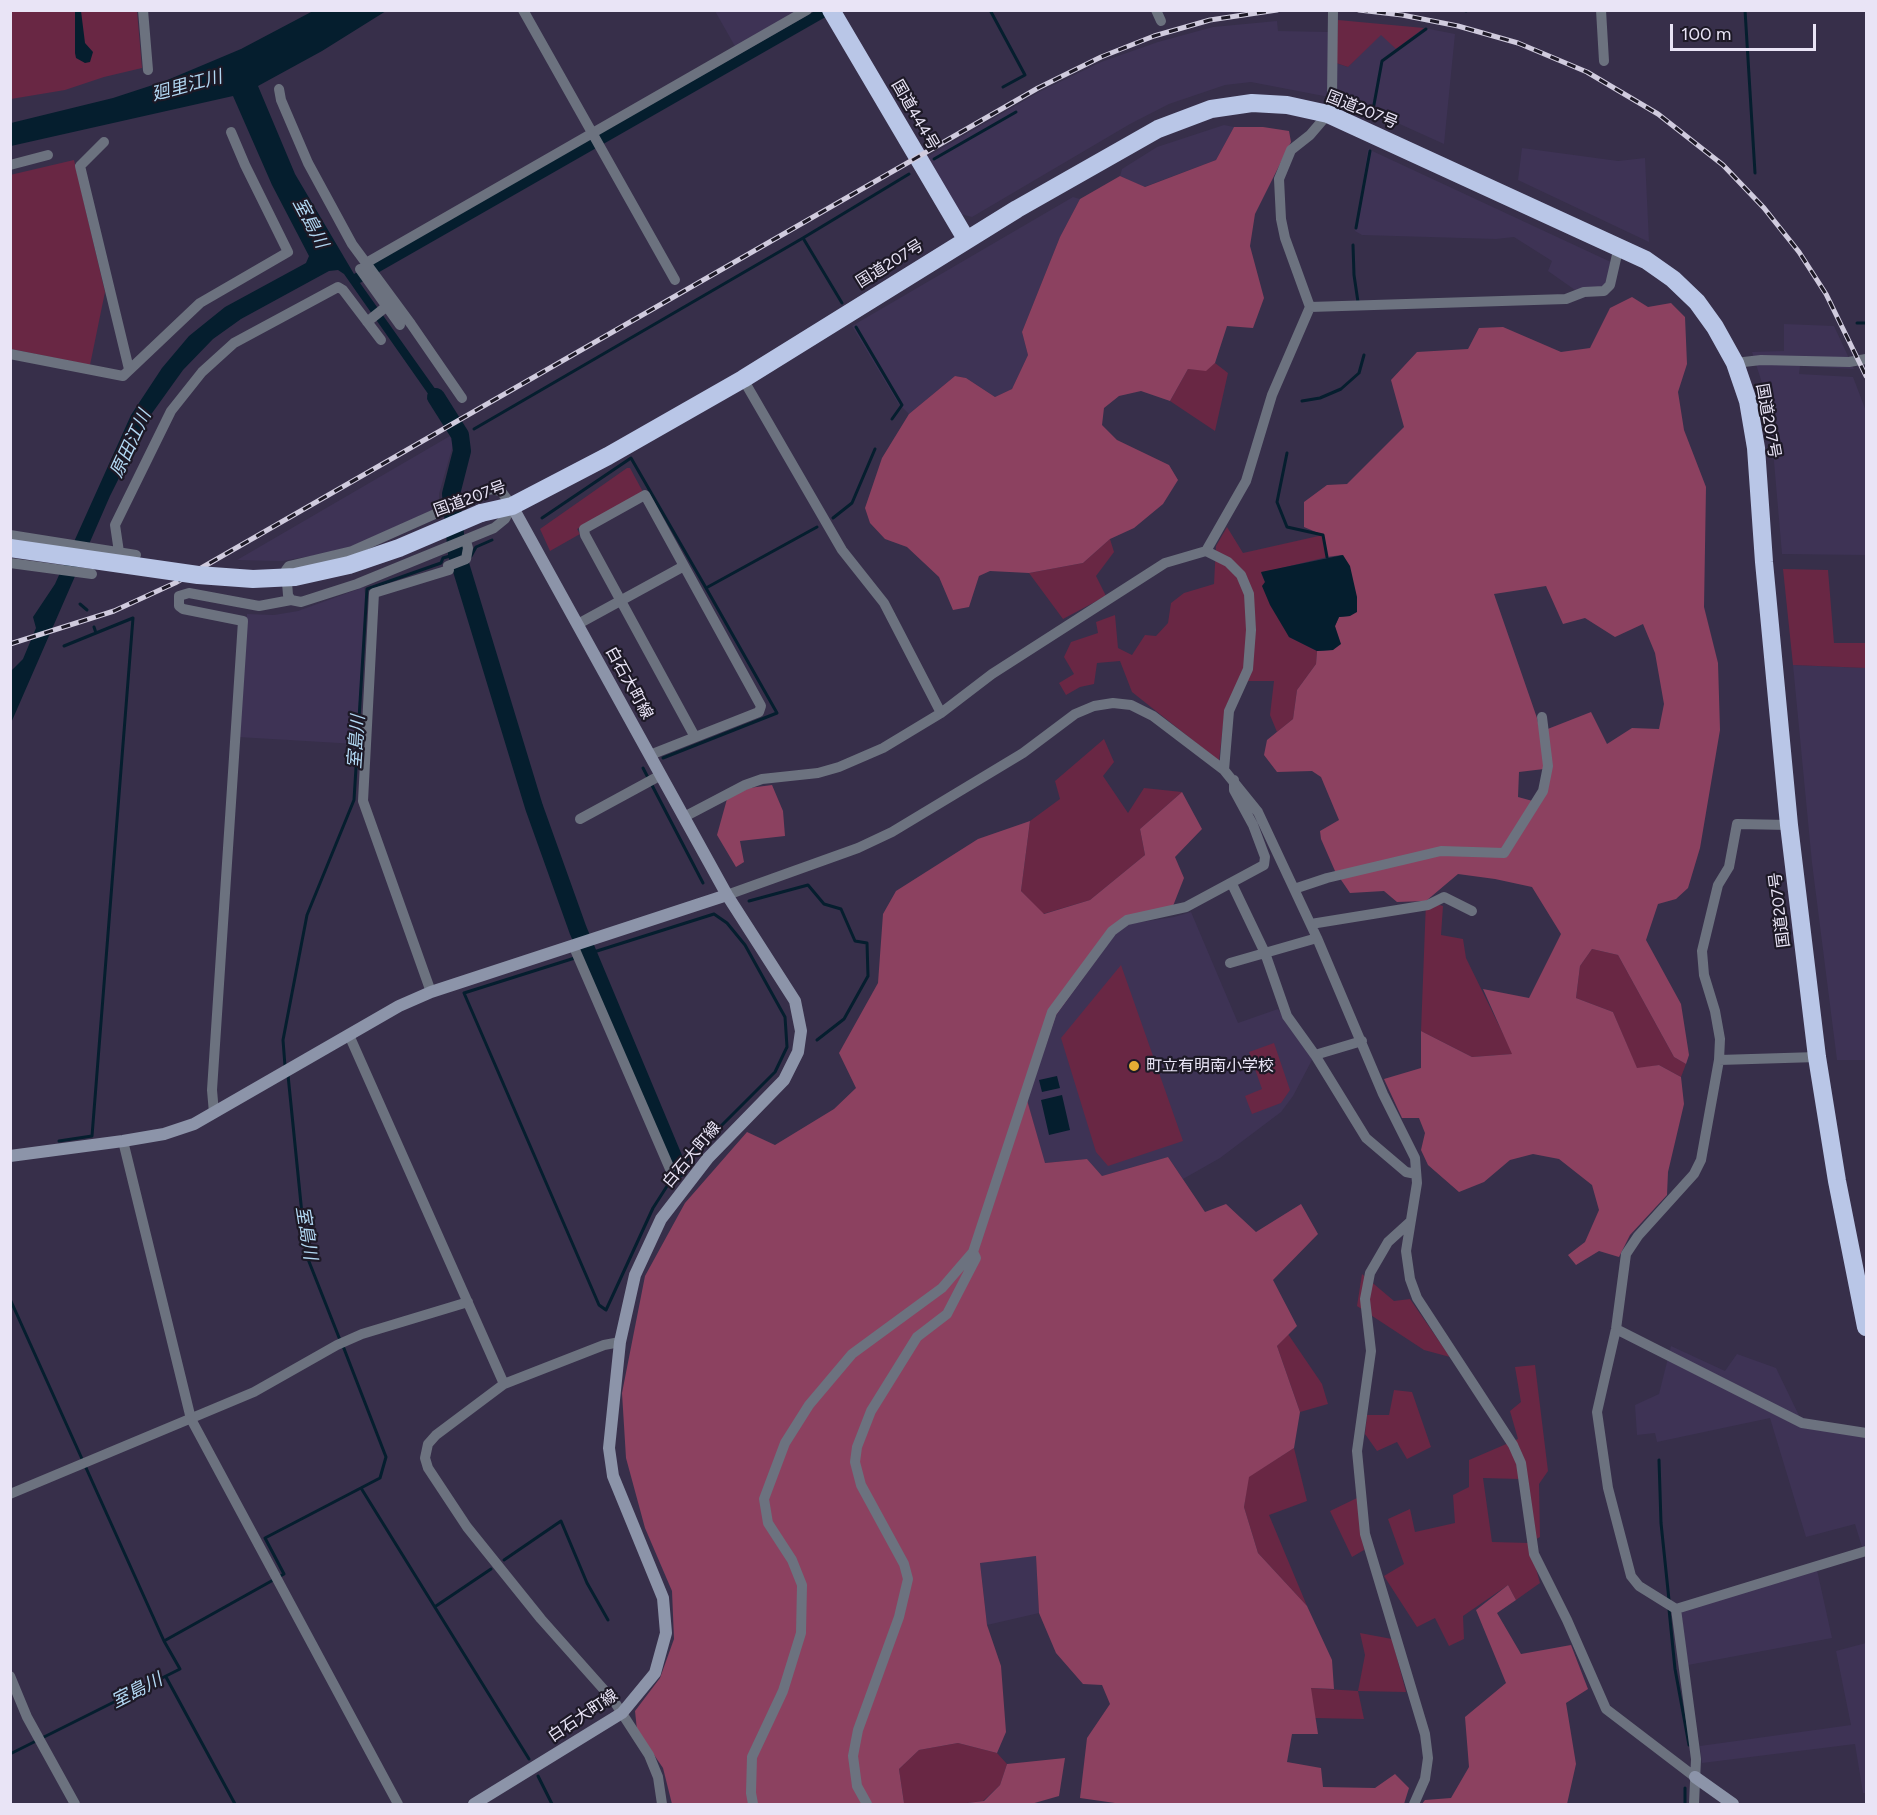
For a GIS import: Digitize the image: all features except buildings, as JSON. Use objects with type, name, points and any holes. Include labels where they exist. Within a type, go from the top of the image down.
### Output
[{"type":"highway","name":"国道444号","points":[[833,13],[966,239]]},
{"type":"highway","name":"国道207号","points":[[10,548],[198,575],[253,579],[295,577],[359,562],[481,513],[513,506],[608,456],[743,379],[966,239],[1158,129],[1211,109],[1252,103],[1287,105],[1328,114],[1619,246],[1673,279],[1697,302],[1715,327],[1735,363],[1748,401],[1756,448],[1764,562],[1789,825],[1817,1057],[1837,1181],[1866,1327]]},
{"type":"main road","name":"白石大町線","points":[[474,1804],[622,1713],[655,1673],[666,1633],[663,1598],[613,1476],[609,1448],[620,1342],[635,1275],[661,1219],[708,1158],[784,1080],[798,1052],[801,1031],[795,1001],[727,895],[684,817],[654,780],[650,755],[513,506]]},
{"type":"main road","points":[[10,1156],[164,1134],[194,1124],[399,1006],[431,992],[577,953],[589,940],[727,895]]},
{"type":"main road","points":[[1695,1777],[1732,1804]]},
{"type":"street","points":[[143,10],[148,70]]},
{"type":"street","points":[[523,10],[675,280]]},
{"type":"street","points":[[363,266],[807,10]]},
{"type":"street","points":[[1206,551],[1246,481],[1272,395],[1310,307],[1285,238],[1281,219],[1279,179],[1291,150],[1310,135],[1328,114],[1332,99],[1333,10]]},
{"type":"street","points":[[1601,10],[1604,61]]},
{"type":"street","points":[[279,89],[281,100],[308,163],[363,266],[462,398]]},
{"type":"street","points":[[10,354],[123,376],[200,303],[288,252],[244,165],[231,132]]},
{"type":"street","points":[[104,142],[80,166],[129,369]]},
{"type":"street","points":[[10,165],[48,155]]},
{"type":"street","points":[[1310,307],[1566,299],[1584,292],[1604,291],[1610,285],[1619,246]]},
{"type":"street","points":[[372,279],[400,325]]},
{"type":"street","points":[[119,552],[115,525],[171,411],[202,372],[234,343],[338,287],[343,290],[381,340]]},
{"type":"street","points":[[367,322],[387,306]]},
{"type":"street","points":[[1735,363],[1761,360],[1849,362],[1866,359]]},
{"type":"street","points":[[743,379],[843,550],[884,603],[941,713]]},
{"type":"street","points":[[214,1113],[212,1090],[243,621],[183,609],[178,600],[183,593],[259,606],[291,600],[301,602],[357,584],[466,541],[494,528],[505,519],[513,506],[501,491],[491,489],[352,551],[290,566],[286,570],[288,595],[291,600]]},
{"type":"street","points":[[650,755],[759,712],[761,706],[645,495],[584,529],[585,535],[695,737]]},
{"type":"street","points":[[10,535],[136,555]]},
{"type":"street","points":[[431,992],[363,801],[374,593],[448,570],[448,566],[466,559],[468,548],[466,541]]},
{"type":"street","points":[[684,817],[745,785],[762,779],[839,767],[884,747],[941,713],[992,674],[1165,563],[1206,551],[1228,561],[1240,575],[1249,594],[1251,630],[1248,669],[1229,711],[1224,770]]},
{"type":"street","points":[[10,563],[92,574]]},
{"type":"street","points":[[578,624],[684,566]]},
{"type":"street","points":[[727,895],[858,848],[892,832],[1023,753],[1076,714],[1094,706],[1113,703],[1131,705],[1153,716],[1224,770],[1258,812],[1311,924],[1383,1094],[1415,1158],[1416,1174],[1406,1251],[1410,1279],[1418,1298],[1513,1445],[1521,1463],[1534,1554],[1567,1620],[1606,1709],[1695,1777]]},
{"type":"street","points":[[1294,889],[1327,878],[1441,852],[1504,853],[1543,791],[1548,766],[1542,717]]},
{"type":"street","points":[[580,819],[654,780]]},
{"type":"street","points":[[753,1804],[752,1758],[783,1690],[801,1633],[802,1584],[792,1560],[768,1523],[764,1499],[785,1443],[809,1405],[852,1354],[942,1288],[973,1252],[1052,1012],[1112,931],[1127,920],[1180,909],[1232,884],[1264,865],[1265,857],[1253,825],[1234,790],[1234,780]]},
{"type":"street","points":[[1789,825],[1737,824],[1729,867],[1718,885],[1702,951],[1704,975],[1715,1011],[1720,1039],[1719,1060],[1701,1160],[1690,1180],[1638,1236],[1626,1254],[1616,1329],[1597,1412],[1608,1488],[1631,1576],[1639,1586],[1676,1609],[1866,1551]]},
{"type":"street","points":[[1232,884],[1265,953],[1287,1016],[1315,1054],[1366,1138],[1406,1172],[1416,1174]]},
{"type":"street","points":[[1311,924],[1428,905],[1444,897],[1472,911]]},
{"type":"street","points":[[1230,963],[1317,938]]},
{"type":"street","points":[[577,953],[670,1170]]},
{"type":"street","points":[[350,1035],[504,1384]]},
{"type":"street","points":[[1315,1054],[1362,1041]]},
{"type":"street","points":[[1719,1060],[1817,1057]]},
{"type":"street","points":[[123,1141],[191,1419],[398,1804]]},
{"type":"street","points":[[1410,1222],[1388,1242],[1370,1273],[1365,1299],[1371,1351],[1357,1451],[1368,1545],[1425,1734],[1428,1758],[1425,1779],[1414,1804]]},
{"type":"street","points":[[867,1804],[857,1786],[854,1756],[858,1730],[899,1617],[908,1579],[904,1564],[861,1485],[855,1462],[856,1447],[871,1411],[917,1337],[947,1314],[976,1258],[973,1252]]},
{"type":"street","points":[[10,1494],[254,1392],[341,1343],[468,1302]]},
{"type":"street","points":[[1616,1329],[1802,1423],[1866,1432]]},
{"type":"street","points":[[620,1342],[604,1345],[504,1384],[436,1435],[428,1444],[425,1458],[428,1468],[467,1527],[541,1619],[614,1701],[649,1755],[658,1777],[662,1804]]},
{"type":"street","points":[[1676,1609],[1696,1759],[1694,1804]]},
{"type":"street","points":[[10,1676],[42,1746],[75,1804]]},
{"type":"shaded area","points":[[10,11],[137,11],[142,68],[65,90],[11,99]]},
{"type":"shaded area","points":[[715,11],[800,11],[736,48]]},
{"type":"shaded area","points":[[1338,20],[1424,28],[1396,49],[1381,35],[1348,67],[1336,63]]},
{"type":"shaded area","points":[[1277,21],[1278,31],[1328,32],[1329,97],[1251,82],[1225,85],[1169,104],[1130,124],[972,217],[960,214],[927,157],[1039,92],[1101,62],[1158,42],[1213,27]]},
{"type":"shaded area","points":[[1424,28],[1455,34],[1444,144],[1371,111],[1335,99],[1336,63],[1348,67],[1381,34],[1396,49]]},
{"type":"shaded area","points":[[1224,125],[1234,127],[1216,160],[1144,187],[1120,176],[1122,169],[1157,147]]},
{"type":"shaded area","points":[[1234,127],[1263,127],[1289,131],[1291,142],[1255,214],[1250,246],[1264,298],[1253,328],[1227,326],[1215,363],[1206,371],[1188,369],[1170,401],[1141,391],[1119,396],[1104,408],[1102,425],[1117,440],[1169,465],[1178,480],[1163,504],[1134,528],[1110,539],[1083,563],[1029,573],[990,571],[979,576],[969,607],[953,610],[939,577],[907,547],[885,539],[870,523],[865,508],[882,458],[909,414],[955,376],[966,378],[995,397],[1012,389],[1028,355],[1022,332],[1060,237],[1080,199],[1120,176],[1145,187],[1216,160]]},
{"type":"shaded area","points":[[1522,148],[1618,161],[1645,158],[1649,242],[1518,180]]},
{"type":"shaded area","points":[[1368,149],[1613,263],[1606,286],[1575,290],[1548,271],[1552,261],[1514,237],[1496,239],[1362,235],[1355,231]]},
{"type":"shaded area","points":[[74,160],[105,292],[90,365],[11,349],[10,175]]},
{"type":"shaded area","points":[[1073,197],[1080,199],[1060,237],[1022,332],[1028,355],[1012,389],[995,397],[966,378],[955,376],[909,414],[898,403],[852,326]]},
{"type":"shaded area","points":[[1632,297],[1648,307],[1671,303],[1685,317],[1687,364],[1678,392],[1684,430],[1706,487],[1704,607],[1718,663],[1720,730],[1700,848],[1688,888],[1676,899],[1658,904],[1646,940],[1681,1004],[1689,1055],[1686,1064],[1674,1057],[1618,955],[1592,949],[1580,966],[1576,998],[1613,1012],[1637,1068],[1659,1065],[1681,1077],[1684,1104],[1668,1172],[1667,1195],[1630,1235],[1619,1257],[1599,1251],[1576,1265],[1568,1255],[1585,1242],[1599,1210],[1592,1185],[1559,1159],[1533,1154],[1510,1160],[1484,1182],[1459,1192],[1428,1165],[1421,1150],[1425,1133],[1419,1118],[1402,1118],[1384,1079],[1421,1068],[1421,1031],[1472,1057],[1512,1054],[1483,989],[1529,998],[1561,934],[1532,887],[1495,879],[1458,874],[1426,901],[1397,902],[1384,891],[1350,893],[1335,871],[1321,839],[1320,831],[1339,820],[1321,777],[1312,771],[1277,772],[1264,755],[1267,740],[1293,719],[1297,690],[1316,664],[1317,651],[1333,650],[1335,626],[1339,617],[1350,616],[1342,555],[1327,557],[1323,535],[1304,527],[1304,502],[1327,485],[1347,484],[1404,427],[1391,380],[1417,352],[1468,349],[1479,328],[1503,327],[1561,352],[1590,348],[1610,308]],"holes":[[[1546,586],[1563,624],[1585,618],[1615,637],[1643,624],[1655,653],[1664,704],[1659,729],[1632,728],[1607,744],[1591,712],[1540,732],[1494,594]],[[1544,769],[1540,803],[1518,797],[1519,772]]]},
{"type":"shaded area","points":[[1784,324],[1834,326],[1854,369],[1800,366],[1799,374],[1853,377],[1866,411],[1866,555],[1782,554],[1771,427],[1763,386],[1752,352],[1784,351]]},
{"type":"shaded area","points":[[1215,363],[1228,373],[1215,431],[1170,401],[1188,369],[1205,370]]},
{"type":"shaded area","points":[[450,436],[453,445],[439,494],[439,507],[355,545],[323,554],[282,561],[237,560]]},
{"type":"shaded area","points":[[630,468],[643,492],[577,529],[580,534],[550,551],[540,529]]},
{"type":"shaded area","points":[[1227,527],[1243,553],[1323,535],[1327,557],[1261,573],[1289,637],[1317,651],[1316,664],[1297,690],[1293,719],[1277,732],[1270,715],[1274,681],[1240,681],[1225,708],[1219,761],[1132,692],[1120,661],[1097,663],[1094,684],[1080,687],[1066,695],[1059,683],[1074,674],[1064,657],[1071,642],[1098,633],[1096,622],[1115,615],[1118,648],[1132,655],[1145,635],[1156,636],[1168,623],[1171,603],[1184,593],[1214,584],[1216,546]]},
{"type":"shaded area","points":[[1110,539],[1114,552],[1096,576],[1106,596],[1063,619],[1029,573],[1083,563]]},
{"type":"shaded area","points":[[1783,569],[1828,570],[1834,643],[1866,643],[1866,668],[1793,665]]},
{"type":"shaded area","points":[[364,587],[366,601],[356,744],[238,737],[247,614],[274,615],[298,611]]},
{"type":"shaded area","points":[[1793,665],[1866,668],[1866,1060],[1837,1060],[1812,863]]},
{"type":"shaded area","points":[[1104,739],[1114,762],[1103,776],[1128,813],[1144,788],[1182,792],[1140,829],[1145,855],[1090,900],[1043,914],[1021,891],[1030,821],[1060,799],[1055,781]]},
{"type":"shaded area","points":[[772,785],[783,811],[785,836],[740,841],[744,862],[736,867],[717,835],[727,799],[749,788]]},
{"type":"shaded area","points":[[1182,792],[1202,829],[1175,857],[1184,878],[1173,906],[1128,924],[1114,935],[1056,1015],[1027,1100],[1045,1163],[1087,1159],[1102,1176],[1168,1157],[1205,1212],[1226,1204],[1256,1232],[1301,1204],[1318,1234],[1273,1280],[1297,1326],[1277,1346],[1300,1412],[1294,1448],[1249,1477],[1244,1507],[1258,1553],[1307,1606],[1332,1660],[1334,1689],[1311,1688],[1318,1734],[1292,1734],[1287,1762],[1321,1768],[1323,1787],[1375,1788],[1395,1774],[1409,1788],[1404,1804],[1122,1804],[1080,1798],[1087,1738],[1110,1704],[1102,1685],[1083,1684],[1056,1653],[1039,1613],[1036,1556],[980,1563],[987,1625],[1001,1666],[1006,1732],[997,1753],[958,1743],[919,1750],[899,1769],[904,1803],[907,1804],[672,1804],[663,1768],[637,1730],[635,1711],[660,1678],[674,1639],[672,1591],[645,1528],[626,1458],[622,1393],[645,1276],[685,1203],[747,1132],[775,1145],[834,1109],[856,1088],[839,1053],[878,983],[883,914],[896,891],[978,839],[1030,821],[1021,891],[1044,914],[1090,900],[1145,855],[1140,829]]},
{"type":"shaded area","points":[[1426,901],[1443,906],[1441,935],[1463,939],[1466,958],[1513,1054],[1472,1057],[1421,1031]]},
{"type":"shaded area","name":"町立有明南小学校","points":[[1191,912],[1238,1023],[1278,1009],[1313,1058],[1293,1096],[1281,1112],[1220,1158],[1183,1179],[1168,1157],[1102,1176],[1087,1159],[1044,1163],[1027,1100],[1056,1015],[1114,935],[1128,924]]},
{"type":"shaded area","points":[[1592,949],[1618,955],[1674,1057],[1686,1064],[1681,1077],[1659,1065],[1637,1069],[1613,1012],[1576,998],[1580,966]]},
{"type":"shaded area","points":[[1121,965],[1183,1141],[1108,1166],[1096,1152],[1061,1038]]},
{"type":"shaded area","points":[[1274,1043],[1290,1090],[1281,1103],[1252,1114],[1245,1096],[1262,1089],[1249,1052]]},
{"type":"shaded area","points":[[1362,1274],[1394,1301],[1410,1299],[1450,1357],[1424,1350],[1357,1306]]},
{"type":"shaded area","points":[[1288,1334],[1322,1384],[1328,1404],[1300,1412],[1277,1346]]},
{"type":"shaded area","points":[[1671,1346],[1725,1371],[1737,1354],[1776,1368],[1805,1428],[1865,1436],[1866,1545],[1862,1547],[1855,1524],[1806,1537],[1770,1418],[1657,1442],[1655,1433],[1637,1435],[1635,1405],[1659,1394]]},
{"type":"shaded area","points":[[1535,1365],[1548,1471],[1539,1484],[1540,1537],[1529,1543],[1540,1583],[1516,1600],[1508,1585],[1463,1616],[1464,1639],[1449,1646],[1435,1618],[1417,1627],[1384,1576],[1404,1564],[1388,1519],[1410,1509],[1415,1532],[1455,1523],[1453,1495],[1469,1487],[1469,1460],[1518,1439],[1510,1411],[1521,1402],[1515,1367]],"holes":[[[1483,1478],[1520,1479],[1529,1543],[1492,1542]]]},
{"type":"shaded area","points":[[1394,1390],[1412,1392],[1431,1447],[1407,1459],[1397,1442],[1377,1451],[1365,1434],[1367,1415],[1389,1415]]},
{"type":"shaded area","points":[[1294,1448],[1307,1501],[1269,1515],[1307,1606],[1258,1553],[1244,1507],[1248,1477]]},
{"type":"shaded area","points":[[1357,1498],[1364,1550],[1352,1557],[1330,1511]]},
{"type":"shaded area","points":[[1036,1556],[1039,1613],[987,1625],[980,1562]]},
{"type":"shaded area","points":[[1817,1570],[1832,1638],[1688,1665],[1681,1611]]},
{"type":"shaded area","points":[[1508,1585],[1516,1600],[1497,1613],[1521,1654],[1571,1645],[1588,1689],[1566,1703],[1576,1764],[1567,1804],[1422,1804],[1425,1800],[1451,1798],[1469,1767],[1465,1717],[1506,1683],[1476,1610]]},
{"type":"shaded area","points":[[1360,1633],[1392,1639],[1406,1692],[1358,1691],[1365,1655]]},
{"type":"shaded area","points":[[1866,1643],[1866,1793],[1863,1793],[1855,1744],[1702,1763],[1700,1746],[1851,1725],[1836,1651]]},
{"type":"shaded area","points":[[1310,1688],[1358,1691],[1364,1719],[1315,1718]]},
{"type":"shaded area","points":[[958,1743],[997,1753],[1007,1764],[1000,1785],[983,1801],[959,1804],[904,1803],[899,1769],[919,1750]]},
{"type":"shaded area","points":[[1065,1758],[1059,1796],[1031,1804],[959,1804],[984,1801],[1000,1785],[1007,1764]]},
{"type":"water","points":[[75,11],[81,11],[85,43],[93,52],[90,62],[85,63],[76,58]]},
{"type":"water","points":[[313,11],[386,11],[322,51],[258,86],[295,174],[354,274],[815,11],[836,11],[360,283],[453,414],[445,418],[344,274],[338,270],[329,271],[241,319],[213,339],[183,370],[150,416],[110,496],[11,723],[11,671],[23,659],[36,628],[33,617],[55,584],[131,415],[162,368],[189,336],[225,307],[306,263],[309,256],[272,185],[233,96],[11,146],[11,123],[113,98],[165,81],[241,49]]},
{"type":"water","points":[[1343,555],[1350,566],[1357,597],[1357,612],[1350,616],[1339,617],[1335,626],[1341,644],[1333,650],[1317,651],[1289,637],[1270,605],[1262,586],[1265,582],[1261,572]]},
{"type":"water","points":[[1057,1076],[1060,1088],[1042,1092],[1039,1080]]},
{"type":"water","points":[[1062,1095],[1070,1130],[1049,1135],[1041,1100]]},
{"type":"waterway","points":[[990,10],[1025,75],[1003,87]]},
{"type":"waterway","points":[[1745,10],[1755,173]]},
{"type":"waterway","points":[[1373,110],[1382,61],[1426,29]]},
{"type":"waterway","points":[[934,159],[1016,112]]},
{"type":"waterway","points":[[1356,228],[1370,151]]},
{"type":"waterway","points":[[842,303],[803,238],[909,174]]},
{"type":"waterway","points":[[474,429],[803,238]]},
{"type":"waterway","points":[[1353,245],[1358,302]]},
{"type":"waterway","points":[[1857,323],[1866,323]]},
{"type":"waterway","points":[[856,327],[902,405],[892,419]]},
{"type":"waterway","points":[[1302,401],[1320,398],[1341,389],[1359,373],[1364,355]]},
{"type":"waterway","name":"室島川","points":[[436,397],[460,435],[462,451],[451,494],[457,554],[534,807],[578,930],[678,1169]]},
{"type":"waterway","points":[[833,518],[852,503],[875,449]]},
{"type":"waterway","points":[[1287,453],[1277,502],[1287,527],[1323,535],[1327,557]]},
{"type":"waterway","points":[[542,518],[631,458],[706,588]]},
{"type":"waterway","points":[[663,758],[777,713],[706,588],[817,527]]},
{"type":"waterway","points":[[471,556],[476,547],[492,540]]},
{"type":"waterway","name":"室島川","points":[[285,1066],[283,1040],[307,915],[354,800],[367,589],[441,563],[443,558],[457,554]]},
{"type":"waterway","points":[[80,604],[87,610]]},
{"type":"waterway","points":[[59,1141],[92,1136],[133,618],[96,633],[94,627]]},
{"type":"waterway","points":[[64,646],[96,633]]},
{"type":"waterway","points":[[643,768],[703,883]]},
{"type":"waterway","points":[[749,901],[808,885],[824,904],[841,909],[855,941],[867,943],[868,976],[844,1019],[817,1040]]},
{"type":"waterway","points":[[714,914],[727,923],[745,945],[785,1017],[787,1047],[775,1072],[678,1169],[653,1208],[606,1310],[599,1305],[464,993],[714,914]]},
{"type":"waterway","name":"室島川","points":[[288,1075],[306,1254],[340,1340]]},
{"type":"waterway","points":[[10,1299],[164,1641]]},
{"type":"waterway","name":"室島川","points":[[10,1754],[180,1669],[164,1641],[284,1574],[265,1538],[380,1478],[386,1457],[343,1346]]},
{"type":"waterway","points":[[1659,1460],[1661,1523],[1669,1600]]},
{"type":"waterway","points":[[361,1488],[529,1759]]},
{"type":"waterway","points":[[504,1560],[561,1521],[587,1583],[608,1620]]},
{"type":"waterway","points":[[436,1606],[491,1569]]},
{"type":"waterway","points":[[1669,1609],[1675,1669],[1689,1745]]},
{"type":"waterway","points":[[166,1677],[235,1804]]},
{"type":"waterway","points":[[538,1776],[552,1804]]},
{"type":"waterway","points":[[1685,1788],[1685,1804]]},
{"type":"railway","points":[[10,644],[114,611],[175,583],[1038,88],[1101,57],[1154,36],[1210,20],[1277,10]]},
{"type":"railway","points":[[1359,10],[1402,15],[1458,26],[1518,43],[1587,72],[1658,114],[1723,165],[1764,208],[1799,252],[1826,294],[1866,376]]},
{"type":"place","name":"町立有明南小学校","points":[[1134,1066]]},
{"type":"water label","name":"廻里江川","points":[[187,86]]},
{"type":"water label","name":"原田江川","points":[[131,444]]}]
